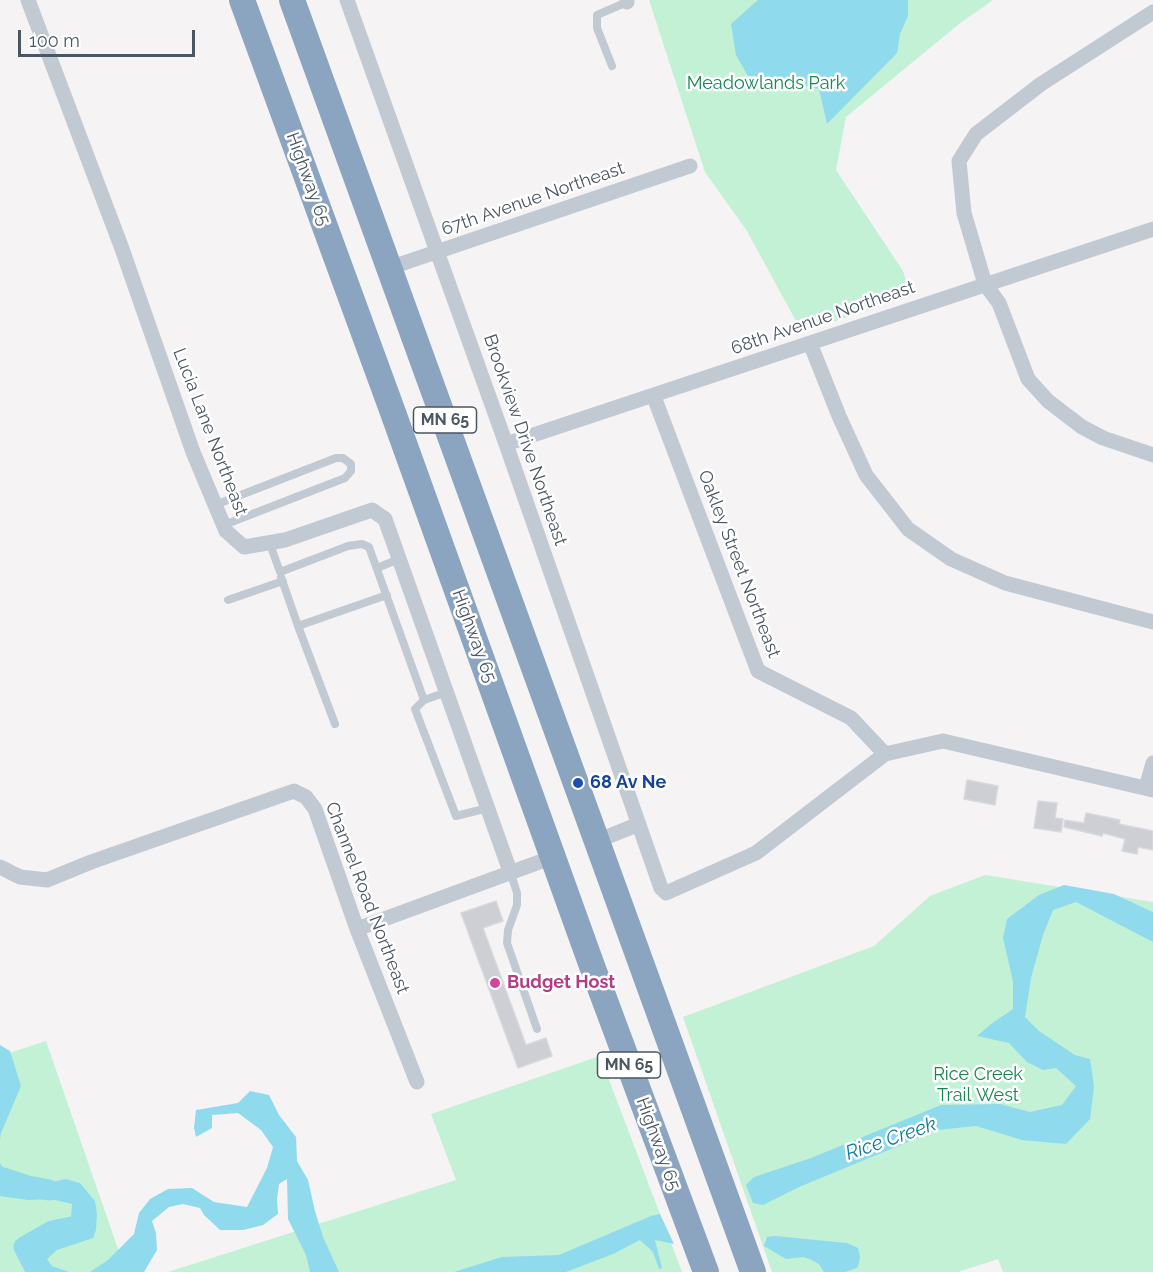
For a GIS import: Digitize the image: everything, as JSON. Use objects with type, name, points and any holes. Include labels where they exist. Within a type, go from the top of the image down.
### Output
[{"type":"highway","name":"Highway 65","points":[[242,0],[706,1272]]},
{"type":"highway","name":"MN 65","points":[[292,0],[753,1272]]},
{"type":"street","name":"Lucia Lane Northeast","points":[[28,0],[121,246],[193,452],[226,531],[244,547],[270,544],[372,510],[385,519],[511,874]]},
{"type":"street","name":"Brookview Drive Northeast","points":[[347,0],[506,444],[661,888],[666,893],[756,854],[885,753]]},
{"type":"street","points":[[1153,12],[1041,84],[976,134],[959,161],[964,213],[985,284],[999,303],[1028,379],[1048,401],[1082,427],[1103,438],[1153,455]]},
{"type":"street","name":"67th Avenue Northeast","points":[[389,268],[690,166]]},
{"type":"street","name":"68th Avenue Northeast","points":[[506,444],[654,397],[985,284],[1153,230]]},
{"type":"street","points":[[810,343],[838,416],[866,475],[908,529],[951,559],[1005,583],[1153,621]]},
{"type":"street","name":"Oakley Street Northeast","points":[[654,397],[758,671],[851,718],[885,753]]},
{"type":"street","points":[[885,753],[943,741],[1150,789],[1153,763]]},
{"type":"street","name":"Channel Road Northeast","points":[[0,867],[20,877],[46,880],[294,791],[306,797],[315,809],[357,929],[417,1082]]},
{"type":"street","points":[[597,841],[639,824]]},
{"type":"street","points":[[357,929],[553,857]]},
{"type":"lane","points":[[612,66],[597,28],[597,15],[627,1]]},
{"type":"lane","points":[[215,505],[336,458],[343,458],[351,464],[351,471],[345,478],[224,525]]},
{"type":"lane","points":[[270,544],[335,724]]},
{"type":"lane","points":[[228,600],[348,546],[362,544],[369,547],[424,700]]},
{"type":"lane","points":[[377,568],[399,559]]},
{"type":"lane","points":[[298,626],[387,595]]},
{"type":"lane","points":[[447,692],[424,700],[415,709],[456,816],[488,808]]},
{"type":"lane","points":[[511,874],[517,892],[517,905],[508,930],[507,944],[537,1029]]},
{"type":"green space","name":"Meadowlands Park","points":[[649,0],[993,0],[959,24],[846,117],[836,170],[903,271],[911,296],[802,332],[747,231],[705,172]]},
{"type":"green space","name":"Rice Creek Trail West","points":[[985,875],[1153,902],[1153,1272],[1003,1272],[998,1259],[958,1272],[772,1272],[683,1017],[874,946],[930,896]]},
{"type":"green space","points":[[46,1041],[126,1272],[0,1272],[0,1056]]},
{"type":"green space","points":[[600,1056],[682,1272],[168,1272],[456,1180],[431,1114]]},
{"type":"water","points":[[758,0],[908,0],[908,16],[900,34],[897,53],[827,124],[819,89],[767,77],[748,76],[736,55],[731,24]]},
{"type":"water","name":"Rice Creek","points":[[1064,885],[1114,894],[1153,912],[1153,942],[1076,902],[1053,910],[1043,935],[1031,978],[1025,1017],[1039,1031],[1075,1055],[1090,1059],[1094,1086],[1090,1119],[1066,1144],[1022,1140],[976,1126],[937,1130],[799,1187],[763,1205],[753,1203],[746,1185],[754,1177],[811,1158],[941,1105],[1000,1104],[1030,1112],[1062,1105],[1076,1086],[1056,1068],[1043,1070],[1027,1062],[1009,1043],[977,1036],[1013,1009],[1013,981],[1003,938],[1007,919],[1039,895]]},
{"type":"water","points":[[0,1045],[10,1051],[21,1086],[0,1140]]},
{"type":"water","points":[[250,1091],[269,1095],[279,1115],[296,1137],[297,1161],[308,1180],[323,1237],[339,1272],[310,1272],[306,1255],[288,1219],[287,1179],[279,1184],[278,1214],[263,1225],[243,1230],[220,1230],[200,1208],[183,1204],[169,1207],[152,1221],[156,1233],[157,1250],[144,1272],[90,1272],[108,1260],[134,1234],[139,1213],[150,1199],[168,1189],[192,1188],[214,1202],[247,1207],[267,1168],[273,1147],[261,1130],[238,1113],[212,1115],[212,1128],[196,1137],[194,1128],[196,1110],[238,1103]]},
{"type":"water","points":[[0,1163],[10,1180],[22,1184],[38,1185],[66,1179],[80,1183],[95,1201],[97,1214],[93,1238],[57,1250],[47,1259],[52,1266],[69,1272],[29,1272],[19,1249],[24,1240],[37,1233],[54,1233],[71,1218],[72,1204],[51,1199],[28,1200],[0,1196]]},
{"type":"water","points":[[660,1214],[674,1244],[655,1240],[662,1268],[659,1269],[653,1252],[640,1240],[613,1254],[566,1272],[454,1272],[502,1257],[559,1255]]},
{"type":"water","points":[[767,1237],[847,1243],[858,1248],[859,1263],[857,1268],[845,1272],[824,1272],[819,1264],[810,1259],[803,1257],[786,1259],[764,1246]]},
{"type":"building","points":[[967,780],[998,786],[995,805],[964,799]]},
{"type":"building","points":[[1038,801],[1057,803],[1055,818],[1063,819],[1061,832],[1034,828]]},
{"type":"building","points":[[1086,813],[1120,820],[1119,824],[1153,831],[1153,850],[1138,847],[1137,854],[1122,851],[1125,839],[1064,827],[1065,820],[1084,823]]},
{"type":"building","name":"Budget Host","points":[[496,901],[503,921],[483,928],[526,1045],[546,1038],[552,1056],[518,1068],[461,913]]},
{"type":"waterway","name":"Rice Creek","points":[[0,1177],[49,1190]]},
{"type":"waterway","name":"Rice Creek","points":[[37,1272],[24,1247],[52,1231],[77,1226],[83,1219]]},
{"type":"place","name":"68 Av Ne","points":[[578,783]]},
{"type":"place","name":"Budget Host","points":[[495,983]]}]
